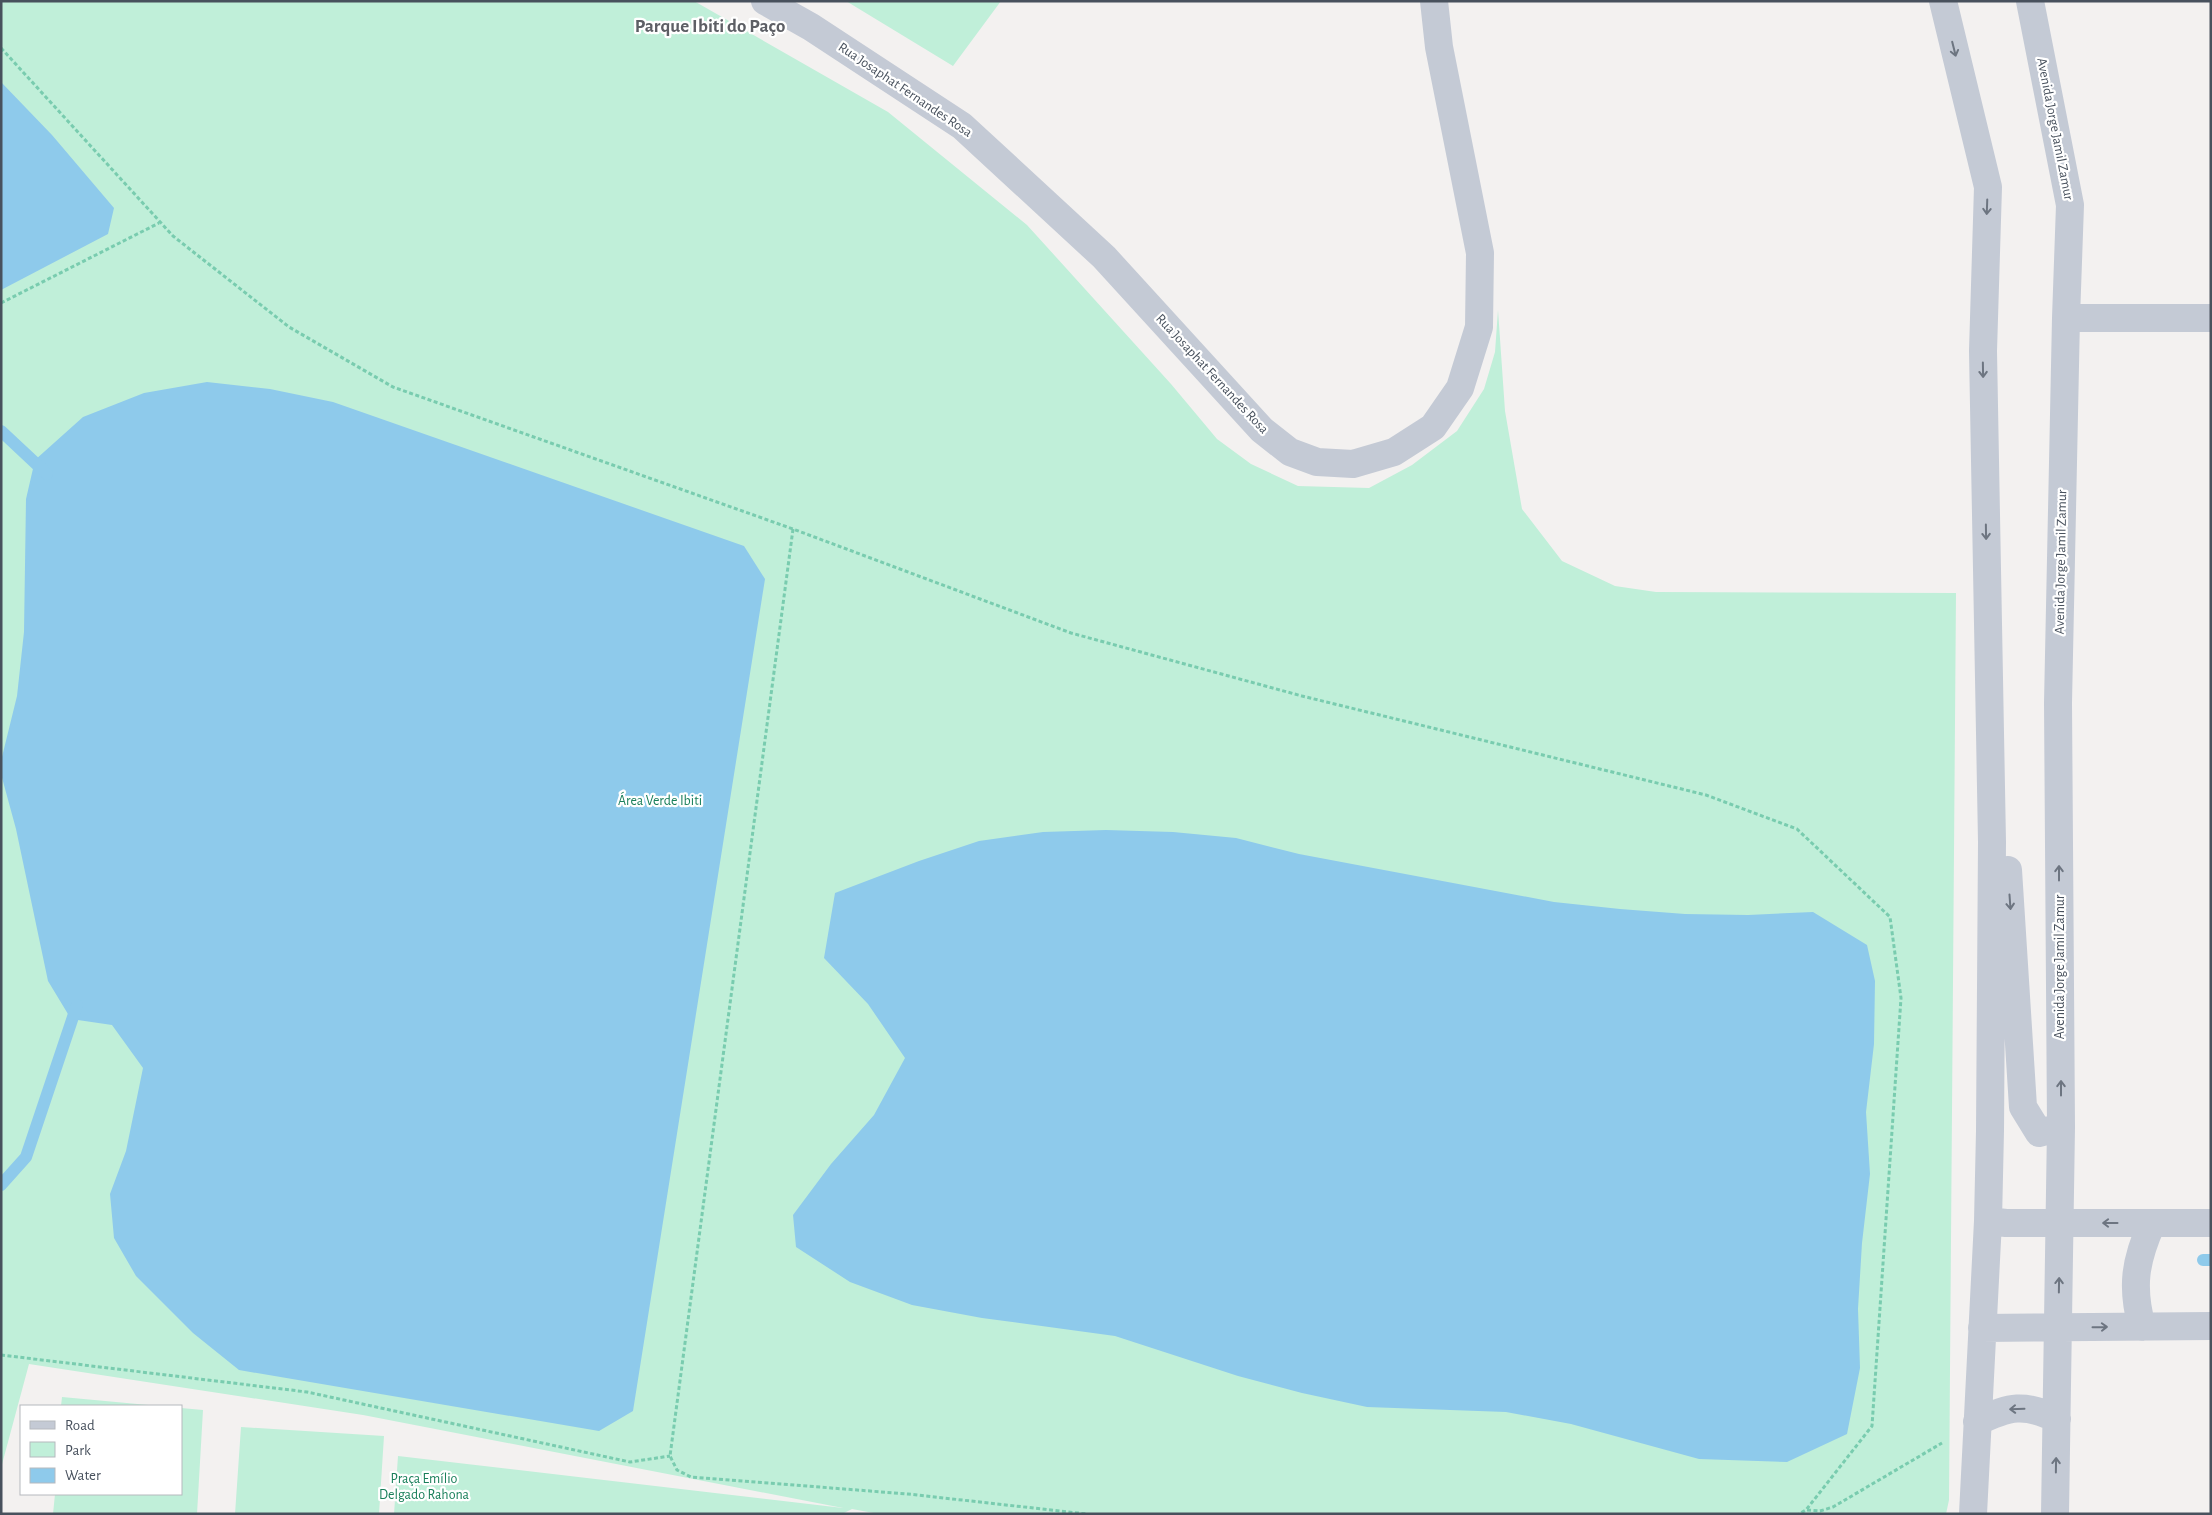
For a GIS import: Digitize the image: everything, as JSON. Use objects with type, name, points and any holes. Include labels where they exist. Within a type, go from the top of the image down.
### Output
[{"type":"street","name":"Rua Josaphat Fernandes Rosa","points":[[766,1],[811,27],[962,126],[1104,257],[1262,430],[1290,452],[1317,462],[1353,464],[1394,452],[1433,427],[1460,388],[1479,327],[1480,252],[1439,47],[1434,1]]},
{"type":"street","points":[[1943,1],[1988,187],[1983,351],[1992,842],[1988,1221],[1973,1514]]},
{"type":"street","name":"Avenida Jorge Jamil Zamur","points":[[2030,1],[2070,205],[2058,703],[2061,1127],[2056,1514]]},
{"type":"street","points":[[2066,318],[2211,318]]},
{"type":"street","points":[[1992,842],[2007,861],[2023,1107],[2039,1133],[2061,1127]]},
{"type":"street","points":[[1988,1221],[2006,1223],[2211,1223]]},
{"type":"street","points":[[2142,1327],[2136,1303],[2136,1280],[2140,1250],[2152,1223]]},
{"type":"street","points":[[1982,1328],[2211,1326]]},
{"type":"street","points":[[1977,1422],[1995,1413],[2014,1407],[2038,1410],[2057,1418]]},
{"type":"path","points":[[1,48],[173,236],[289,327],[393,387],[793,529],[1071,633],[1302,696],[1706,795],[1797,829],[1890,917],[1901,998],[1872,1426],[1806,1510],[1799,1514]]},
{"type":"path","points":[[1,303],[160,223]]},
{"type":"path","points":[[793,529],[670,1456],[677,1470],[691,1477],[908,1494],[1087,1514]]},
{"type":"path","points":[[1,1355],[308,1392],[630,1462],[670,1456]]},
{"type":"path","points":[[1806,1510],[1820,1511],[1833,1507],[1977,1422]]},
{"type":"green space","name":"Área Verde Ibiti","points":[[1,1],[694,1],[888,112],[1027,225],[1171,384],[1217,439],[1251,464],[1298,486],[1369,488],[1412,465],[1457,431],[1484,389],[1495,352],[1498,310],[1505,411],[1522,509],[1562,561],[1615,586],[1656,592],[1956,593],[1949,1500],[1946,1514],[879,1514],[852,1509],[842,1514],[394,1514],[398,1456],[843,1508],[363,1415],[29,1364],[1,1468]]},
{"type":"green space","points":[[846,1],[1001,1],[953,66]]},
{"type":"green space","points":[[62,1397],[148,1405],[61,1405]]},
{"type":"green space","points":[[182,1408],[203,1410],[197,1514],[53,1514],[55,1495],[182,1495]]},
{"type":"green space","points":[[241,1427],[384,1436],[379,1514],[235,1514]]},
{"type":"water","points":[[1,82],[52,135],[114,208],[108,234],[1,290]]},
{"type":"water","points":[[207,382],[270,389],[333,402],[744,546],[765,579],[633,1411],[599,1431],[239,1370],[193,1333],[136,1276],[114,1238],[110,1194],[126,1151],[143,1068],[112,1025],[71,1019],[48,981],[16,829],[1,774],[1,761],[17,696],[24,632],[26,499],[35,460],[83,417],[144,393]]},
{"type":"water","points":[[1106,830],[1173,832],[1236,838],[1299,854],[1554,902],[1685,914],[1748,915],[1813,912],[1867,945],[1875,981],[1874,1044],[1866,1112],[1870,1174],[1862,1243],[1858,1309],[1860,1368],[1847,1434],[1787,1462],[1699,1459],[1571,1424],[1506,1412],[1367,1407],[1302,1393],[1238,1376],[1115,1336],[982,1318],[912,1305],[850,1282],[796,1247],[793,1215],[831,1164],[874,1115],[905,1058],[868,1004],[824,958],[835,893],[919,861],[979,841],[1043,832]]},
{"type":"waterway","points":[[1,431],[47,474]]},
{"type":"waterway","points":[[1,1185],[26,1157],[77,1005]]},
{"type":"waterway","points":[[2203,1260],[2211,1260]]},
{"type":"district","name":"Parque Ibiti do Paço","points":[[710,26]]},
{"type":"park label","name":"Praça Emílio Delgado Rahona","points":[[424,1488]]}]
